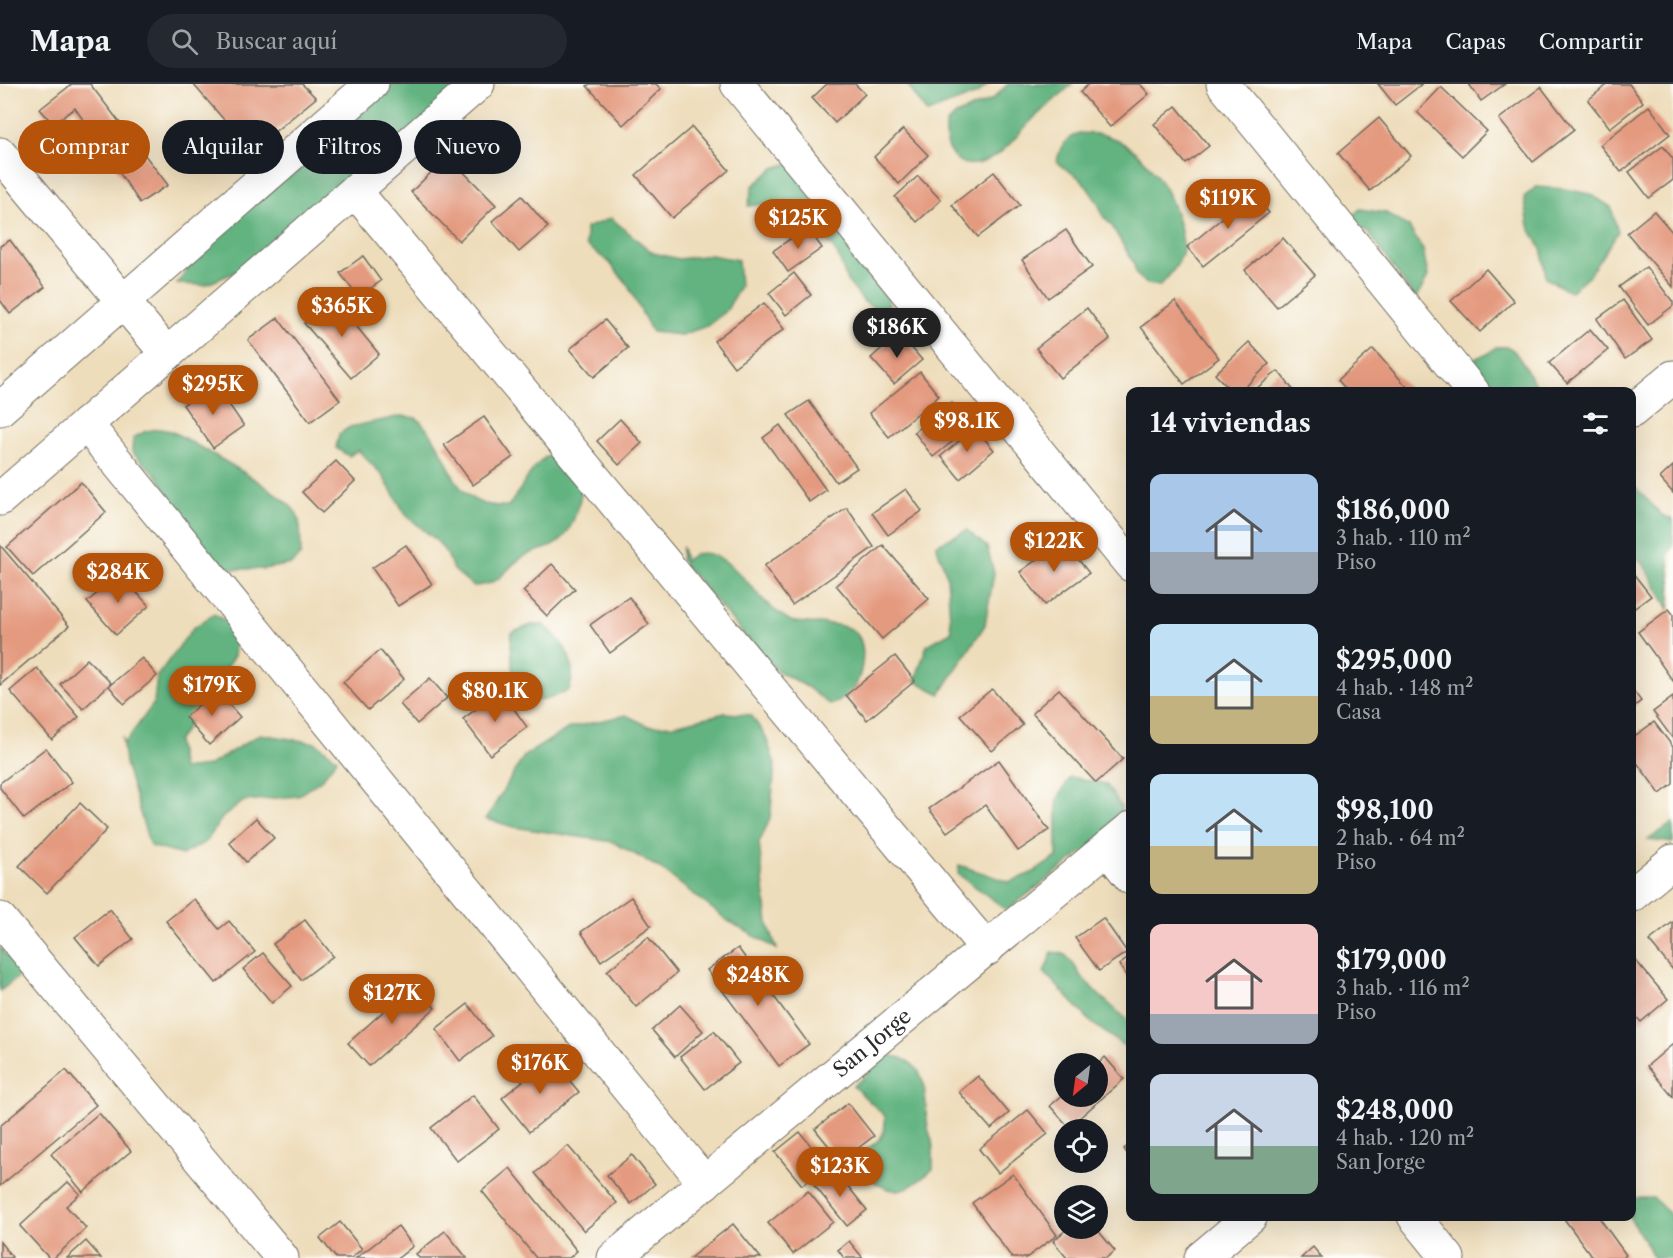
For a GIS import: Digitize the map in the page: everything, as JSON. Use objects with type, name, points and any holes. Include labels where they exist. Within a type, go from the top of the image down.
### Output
[{"type":"street","points":[[0,409],[372,84]]},
{"type":"street","points":[[0,499],[478,84]]},
{"type":"street","points":[[737,84],[1126,559]]},
{"type":"street","points":[[1222,84],[1469,387]]},
{"type":"street","points":[[0,154],[167,354]]},
{"type":"street","points":[[355,191],[987,949]]},
{"type":"street","points":[[1636,408],[1673,377]]},
{"type":"street","points":[[86,424],[705,1183]]},
{"type":"street","points":[[1119,838],[1126,861]]},
{"type":"street","name":"San Jorge","points":[[614,1258],[1119,838]]},
{"type":"street","points":[[1636,892],[1673,861]]},
{"type":"street","points":[[0,919],[282,1258]]},
{"type":"street","points":[[1201,1258],[1245,1221]]},
{"type":"street","points":[[1418,1221],[1448,1258]]},
{"type":"green space","points":[[392,84],[476,84],[433,120],[414,120],[414,136],[402,146],[402,120],[349,120]]},
{"type":"green space","points":[[907,84],[988,84],[977,94],[927,113]]},
{"type":"green space","points":[[1008,84],[1072,84],[998,154],[976,164],[959,161],[953,156],[949,147],[946,124],[956,115],[993,99]]},
{"type":"green space","points":[[1079,133],[1104,135],[1121,142],[1146,162],[1165,188],[1177,217],[1183,250],[1177,265],[1160,286],[1147,284],[1137,275],[1133,262],[1082,180],[1057,163],[1063,144]]},
{"type":"green space","points":[[799,160],[886,289],[891,316],[865,303],[847,281],[838,255],[821,232],[800,212],[775,203],[748,206],[753,186],[774,168]]},
{"type":"green space","points":[[296,165],[296,174],[369,174],[261,265],[233,273],[205,285],[177,284],[210,237]]},
{"type":"green space","points":[[1536,187],[1590,194],[1611,207],[1618,232],[1590,274],[1570,292],[1546,278],[1542,251],[1529,226],[1524,197]]},
{"type":"green space","points":[[1360,209],[1386,213],[1409,227],[1423,250],[1428,276],[1416,300],[1369,233],[1345,222]]},
{"type":"green space","points":[[611,218],[653,253],[679,259],[710,255],[738,260],[740,286],[727,310],[707,326],[681,335],[652,332],[627,284],[609,262],[586,245],[586,228]]},
{"type":"green space","points":[[1496,347],[1510,348],[1537,387],[1491,387],[1474,358],[1486,355]]},
{"type":"green space","points":[[402,416],[416,418],[420,421],[436,441],[464,492],[475,500],[489,505],[508,506],[539,463],[552,454],[566,452],[579,470],[582,483],[577,510],[570,528],[561,540],[552,546],[523,557],[491,583],[473,586],[453,569],[447,554],[438,542],[406,515],[382,475],[358,450],[349,456],[336,448],[339,434],[350,427]]},
{"type":"green space","points":[[159,429],[171,431],[220,458],[262,484],[292,508],[299,521],[301,554],[292,564],[263,569],[234,569],[219,564],[198,544],[158,477],[132,452],[133,438],[146,431]]},
{"type":"green space","points":[[1636,488],[1662,515],[1673,520],[1673,547],[1668,554],[1671,582],[1669,609],[1644,565],[1636,557]]},
{"type":"green space","points":[[967,530],[987,547],[994,573],[985,625],[940,694],[915,681],[927,645],[951,632],[947,576],[936,545]]},
{"type":"green space","points":[[682,547],[685,561],[695,554],[718,557],[738,573],[772,608],[791,621],[834,624],[852,630],[862,644],[863,655],[859,677],[851,692],[830,705],[807,687],[778,671],[681,561]]},
{"type":"green space","points":[[214,614],[238,629],[234,656],[177,742],[182,769],[208,766],[260,734],[316,743],[337,759],[322,779],[298,796],[244,801],[222,818],[207,841],[182,855],[150,846],[125,763],[122,737],[124,744],[154,703],[157,676],[193,628]]},
{"type":"green space","points":[[531,625],[544,625],[552,632],[564,646],[571,662],[572,680],[569,690],[543,700],[531,699],[523,694],[517,687],[512,665],[511,633]]},
{"type":"green space","points":[[725,713],[751,715],[766,737],[775,764],[770,819],[759,843],[768,924],[777,949],[728,921],[661,869],[613,842],[514,827],[486,819],[524,756],[569,728],[626,715],[648,726],[674,725]]},
{"type":"green space","points":[[1070,777],[1106,784],[1122,808],[1109,832],[1007,910],[958,874],[959,865],[1010,882],[1034,872],[1057,857],[1057,800]]},
{"type":"green space","points":[[1673,823],[1673,843],[1648,840]]},
{"type":"green space","points":[[0,947],[22,974],[0,991]]},
{"type":"green space","points":[[1052,952],[1064,954],[1099,995],[1126,1019],[1126,1047],[1092,1023],[1044,972]]},
{"type":"green space","points":[[888,1055],[902,1058],[919,1072],[925,1092],[933,1152],[933,1169],[912,1185],[895,1190],[878,1184],[857,1169],[856,1156],[882,1136],[885,1116],[853,1086],[868,1074],[875,1063]]},
{"type":"green space","points":[[1636,1198],[1653,1198],[1671,1215],[1673,1258],[1653,1258],[1632,1221],[1636,1221]]},
{"type":"building","points":[[72,84],[90,84],[118,120],[83,120],[75,108],[58,120],[50,120],[40,109]]},
{"type":"building","points":[[193,84],[302,84],[316,98],[284,124],[284,120],[224,120]]},
{"type":"building","points":[[590,84],[656,84],[661,89],[623,125],[587,86]]},
{"type":"building","points":[[827,84],[855,84],[865,94],[835,123],[812,98]]},
{"type":"building","points":[[1089,84],[1140,84],[1149,94],[1110,127],[1080,92]]},
{"type":"building","points":[[1378,84],[1422,84],[1395,105]]},
{"type":"building","points":[[1469,84],[1505,84],[1481,101]]},
{"type":"building","points":[[1608,84],[1629,84],[1643,102],[1610,128],[1588,100]]},
{"type":"building","points":[[1441,87],[1487,131],[1462,156],[1417,112]]},
{"type":"building","points":[[1541,87],[1574,130],[1533,162],[1499,119]]},
{"type":"building","points":[[1176,106],[1209,146],[1186,164],[1154,124]]},
{"type":"building","points":[[1649,106],[1670,134],[1621,172],[1600,145]]},
{"type":"building","points":[[1379,118],[1411,156],[1370,191],[1338,153]]},
{"type":"building","points":[[692,127],[729,170],[672,218],[636,175]]},
{"type":"building","points":[[903,129],[928,155],[899,184],[874,157]]},
{"type":"building","points":[[1663,146],[1673,159],[1673,180],[1649,198],[1629,172]]},
{"type":"building","points":[[150,162],[168,185],[140,203],[120,174],[150,174]]},
{"type":"building","points":[[994,172],[1020,205],[978,237],[952,205]]},
{"type":"building","points":[[430,174],[466,174],[496,205],[459,241],[411,192]]},
{"type":"building","points":[[918,176],[941,200],[917,222],[895,197]]},
{"type":"building","points":[[1253,193],[1269,213],[1203,266],[1187,247]]},
{"type":"building","points":[[522,196],[548,227],[519,252],[492,221]]},
{"type":"building","points":[[1654,211],[1673,233],[1673,287],[1627,233]]},
{"type":"building","points":[[807,227],[822,248],[788,272],[773,251]]},
{"type":"building","points":[[1066,230],[1092,267],[1048,298],[1022,260]]},
{"type":"building","points":[[1283,238],[1315,275],[1277,307],[1245,270]]},
{"type":"building","points":[[10,240],[45,287],[10,314],[0,300],[0,246]]},
{"type":"building","points":[[363,256],[381,281],[358,297],[340,273]]},
{"type":"building","points":[[1646,267],[1673,302],[1673,306],[1648,325],[1619,287]]},
{"type":"building","points":[[1486,269],[1514,301],[1480,332],[1451,301]]},
{"type":"building","points":[[794,273],[811,295],[786,315],[769,293]]},
{"type":"building","points":[[334,299],[379,354],[351,378],[304,323]]},
{"type":"building","points":[[1623,300],[1652,340],[1625,359],[1597,319]]},
{"type":"building","points":[[1175,301],[1219,358],[1184,384],[1141,327]]},
{"type":"building","points":[[764,303],[784,329],[734,367],[714,341]]},
{"type":"building","points":[[1087,308],[1110,339],[1060,378],[1036,348]]},
{"type":"building","points":[[278,318],[340,400],[310,422],[248,340]]},
{"type":"building","points":[[605,320],[628,348],[594,377],[570,349]]},
{"type":"building","points":[[1590,329],[1608,350],[1567,383],[1549,363]]},
{"type":"building","points":[[899,333],[922,360],[894,384],[871,358]]},
{"type":"building","points":[[1249,342],[1269,364],[1245,387],[1227,387],[1215,374]]},
{"type":"building","points":[[1373,349],[1407,387],[1344,387],[1338,380]]},
{"type":"building","points":[[1278,371],[1291,387],[1258,387]]},
{"type":"building","points":[[920,372],[939,396],[889,437],[869,413]]},
{"type":"building","points":[[214,383],[244,426],[213,448],[183,405]]},
{"type":"building","points":[[809,401],[857,468],[836,482],[788,415]]},
{"type":"building","points":[[952,403],[971,427],[933,457],[914,432]]},
{"type":"building","points":[[484,417],[513,457],[473,485],[444,445]]},
{"type":"building","points":[[620,419],[642,443],[619,465],[597,441]]},
{"type":"building","points":[[780,425],[826,490],[809,502],[763,438]]},
{"type":"building","points":[[975,428],[994,450],[960,479],[941,456]]},
{"type":"building","points":[[336,461],[355,481],[322,513],[302,492]]},
{"type":"building","points":[[1673,466],[1673,493],[1660,478]]},
{"type":"building","points":[[81,482],[106,512],[33,576],[7,547]]},
{"type":"building","points":[[906,489],[922,511],[888,535],[872,513]]},
{"type":"building","points":[[847,508],[874,547],[792,605],[764,566]]},
{"type":"building","points":[[1063,540],[1089,573],[1045,605],[1020,572]]},
{"type":"building","points":[[0,545],[69,626],[0,685]]},
{"type":"building","points":[[406,545],[432,584],[398,606],[372,568]]},
{"type":"building","points":[[883,545],[929,599],[882,639],[836,585]]},
{"type":"building","points":[[552,564],[575,589],[547,616],[523,591]]},
{"type":"building","points":[[120,574],[149,606],[116,635],[87,602]]},
{"type":"building","points":[[1636,577],[1651,596],[1636,607]]},
{"type":"building","points":[[629,597],[649,624],[610,653],[590,625]]},
{"type":"building","points":[[1669,609],[1673,614],[1673,681],[1638,632]]},
{"type":"building","points":[[380,650],[404,679],[368,710],[343,682]]},
{"type":"building","points":[[895,656],[915,681],[867,720],[846,695]]},
{"type":"building","points":[[142,658],[157,676],[124,704],[109,686]]},
{"type":"building","points":[[87,659],[111,683],[83,709],[60,684]]},
{"type":"building","points":[[37,668],[79,717],[52,740],[10,691]]},
{"type":"building","points":[[430,678],[447,698],[417,724],[400,704]]},
{"type":"building","points":[[992,689],[1023,725],[992,751],[960,715]]},
{"type":"building","points":[[1059,689],[1123,759],[1096,783],[1032,713]]},
{"type":"building","points":[[216,690],[240,717],[209,745],[185,717]]},
{"type":"building","points":[[501,691],[527,727],[490,755],[463,719]]},
{"type":"building","points":[[1636,694],[1641,701],[1636,705]]},
{"type":"building","points":[[1673,697],[1673,739],[1653,712]]},
{"type":"building","points":[[1654,722],[1673,747],[1673,784],[1660,794],[1636,761],[1636,735]]},
{"type":"building","points":[[46,748],[72,782],[24,819],[0,788],[0,783]]},
{"type":"building","points":[[999,760],[1049,830],[1018,851],[985,805],[947,832],[929,809]]},
{"type":"building","points":[[80,803],[107,829],[47,893],[19,866]]},
{"type":"building","points":[[256,818],[274,838],[246,862],[229,842]]},
{"type":"building","points":[[631,897],[651,926],[601,961],[581,932]]},
{"type":"building","points":[[194,899],[219,929],[229,921],[255,952],[216,983],[166,921]]},
{"type":"building","points":[[110,909],[133,939],[99,966],[75,937]]},
{"type":"building","points":[[1103,918],[1126,953],[1099,971],[1075,938]]},
{"type":"building","points":[[305,920],[333,956],[301,980],[273,944]]},
{"type":"building","points":[[1673,922],[1673,970],[1649,941]]},
{"type":"building","points":[[648,937],[677,973],[636,1007],[607,971]]},
{"type":"building","points":[[738,948],[809,1044],[779,1066],[707,970]]},
{"type":"building","points":[[263,953],[292,986],[272,1003],[243,969]]},
{"type":"building","points":[[1126,960],[1126,976],[1119,965]]},
{"type":"building","points":[[1636,961],[1668,999],[1641,1022],[1636,1016]]},
{"type":"building","points":[[414,984],[435,1008],[369,1066],[348,1043]]},
{"type":"building","points":[[468,1004],[492,1036],[460,1061],[436,1029]]},
{"type":"building","points":[[680,1005],[703,1031],[675,1057],[652,1030]]},
{"type":"building","points":[[714,1031],[739,1063],[705,1089],[680,1057]]},
{"type":"building","points":[[1673,1044],[1673,1097],[1647,1066]]},
{"type":"building","points":[[551,1058],[579,1092],[529,1132],[502,1098]]},
{"type":"building","points":[[1108,1060],[1124,1079],[1108,1093]]},
{"type":"building","points":[[66,1070],[96,1105],[0,1186],[0,1126]]},
{"type":"building","points":[[978,1076],[1009,1113],[991,1129],[959,1092]]},
{"type":"building","points":[[473,1095],[499,1129],[457,1161],[431,1128]]},
{"type":"building","points":[[848,1103],[874,1136],[841,1161],[815,1129]]},
{"type":"building","points":[[1054,1103],[1054,1107],[1092,1107],[1078,1119],[1062,1119],[1050,1106]]},
{"type":"building","points":[[1028,1110],[1048,1134],[998,1173],[979,1149]]},
{"type":"building","points":[[99,1113],[131,1151],[83,1192],[51,1154]]},
{"type":"building","points":[[800,1132],[827,1166],[802,1185],[775,1152]]},
{"type":"building","points":[[568,1146],[617,1203],[584,1231],[535,1173]]},
{"type":"building","points":[[632,1155],[655,1184],[631,1204],[607,1175]]},
{"type":"building","points":[[510,1168],[577,1251],[569,1258],[536,1258],[482,1191]]},
{"type":"building","points":[[834,1169],[867,1210],[847,1226],[814,1185]]},
{"type":"building","points":[[1013,1174],[1054,1231],[1054,1237],[1026,1258],[1012,1258],[972,1203]]},
{"type":"building","points":[[68,1182],[80,1194],[66,1206],[86,1228],[54,1258],[49,1258],[20,1226]]},
{"type":"building","points":[[808,1191],[833,1222],[793,1254],[768,1223]]},
{"type":"building","points":[[1566,1221],[1602,1221],[1626,1255],[1623,1258],[1593,1258]]},
{"type":"building","points":[[340,1222],[362,1249],[351,1258],[336,1258],[320,1238]]},
{"type":"building","points":[[733,1224],[761,1258],[690,1258]]},
{"type":"building","points":[[398,1226],[413,1246],[398,1258],[356,1258]]},
{"type":"building","points":[[445,1231],[467,1258],[419,1258],[416,1254]]},
{"type":"building","points":[[1055,1239],[1105,1239],[1115,1251],[1106,1258],[1067,1258],[1053,1241]]},
{"type":"building","points":[[86,1241],[101,1258],[67,1258]]},
{"type":"building","points":[[849,1241],[863,1258],[844,1258],[838,1250]]},
{"type":"building","points":[[0,1242],[12,1257],[0,1258]]},
{"type":"building","points":[[1313,1247],[1322,1258],[1301,1258]]}]
